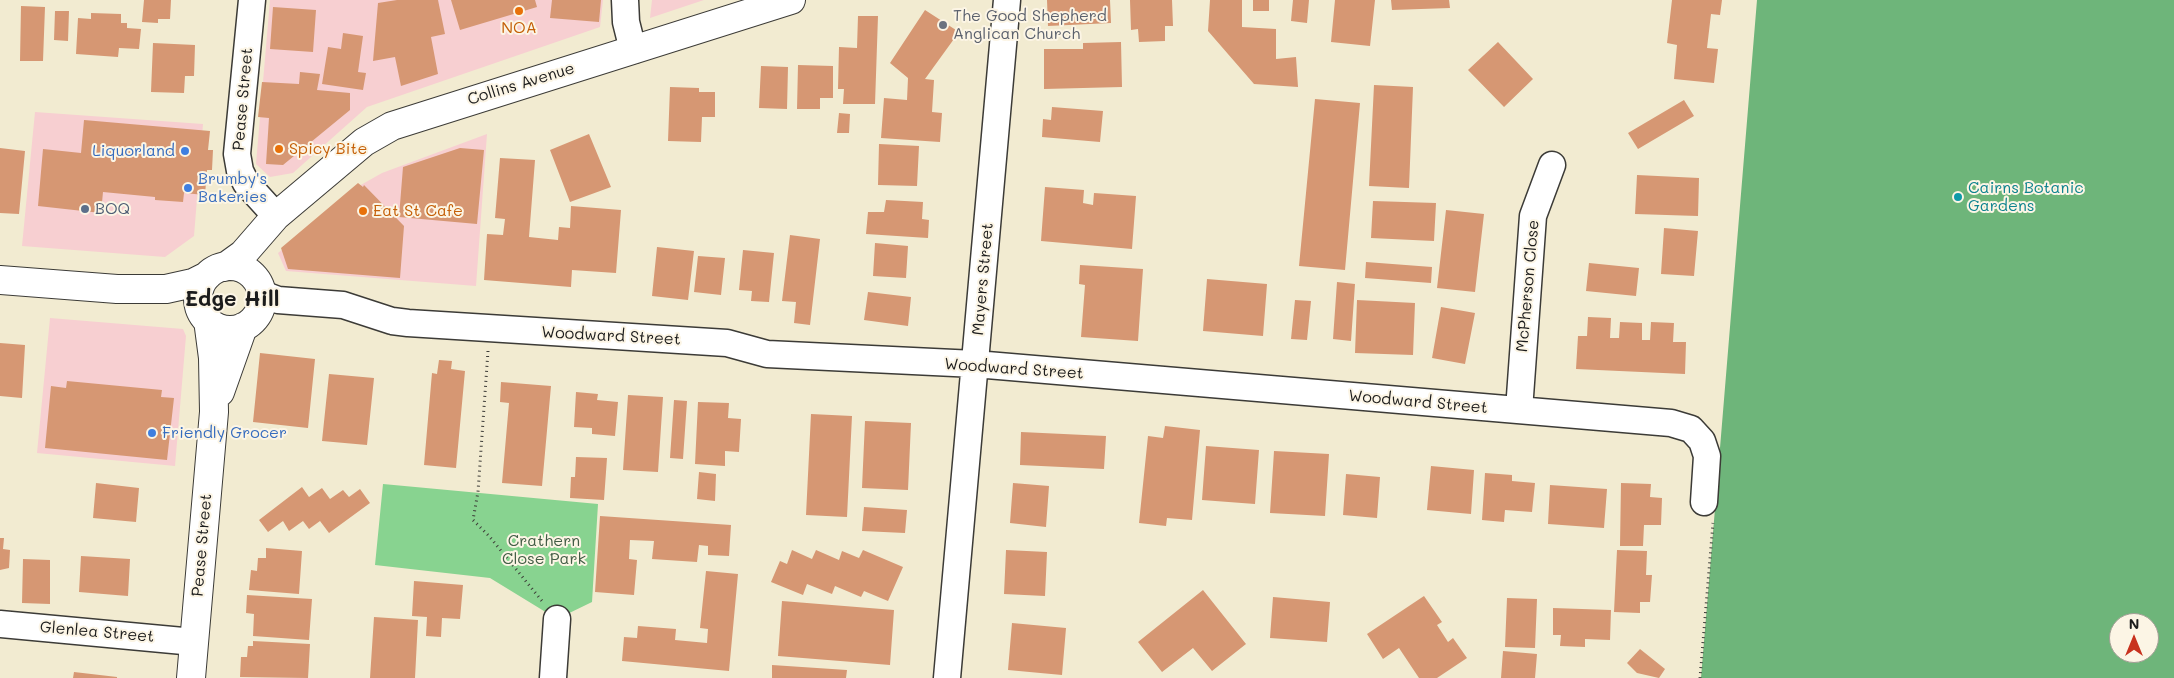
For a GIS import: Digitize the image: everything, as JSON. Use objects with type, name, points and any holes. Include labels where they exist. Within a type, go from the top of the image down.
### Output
[{"type":"street","name":"Pease Street","points":[[252,0],[236,154],[240,171],[246,183],[276,216]]},
{"type":"street","points":[[625,0],[626,22],[633,50]]},
{"type":"street","name":"Collins Avenue","points":[[216,271],[243,254],[276,216],[364,142],[392,126],[792,0]]},
{"type":"street","name":"Mayers Street","points":[[947,678],[1007,0]]},
{"type":"street","name":"McPherson Close","points":[[1519,410],[1533,216],[1552,165]]},
{"type":"street","points":[[117,289],[206,318],[221,328],[232,330],[243,327],[252,322],[262,304],[261,289],[264,251],[276,216]]},
{"type":"street","points":[[0,280],[117,289],[166,289],[179,287],[216,271],[245,270],[254,276],[261,289]]},
{"type":"street","points":[[206,318],[200,306],[198,295],[201,285],[216,271]]},
{"type":"street","name":"Woodward Street","points":[[261,289],[278,300],[343,305],[392,321],[408,324],[727,343],[767,354],[975,364],[1672,423],[1691,429],[1702,441],[1707,456],[1704,502]]},
{"type":"street","name":"Pease Street","points":[[191,678],[214,412],[213,358],[206,318]]},
{"type":"street","name":"Pease Street","points":[[214,412],[243,327]]},
{"type":"street","points":[[553,678],[557,619]]},
{"type":"street","name":"Glenlea Street","points":[[0,624],[194,642]]},
{"type":"path","points":[[490,328],[478,492],[473,520],[489,536],[557,619]]},
{"type":"path","points":[[1700,678],[1713,520],[1704,502]]},
{"type":"shaded area","points":[[270,0],[603,0],[600,27],[367,107],[293,173],[270,177],[256,164]]},
{"type":"shaded area","points":[[652,0],[704,0],[650,18]]},
{"type":"shaded area","points":[[35,112],[203,124],[194,236],[165,257],[22,246]]},
{"type":"shaded area","points":[[487,134],[476,286],[286,271],[278,253],[359,186],[382,173]]},
{"type":"shaded area","points":[[50,318],[183,329],[186,336],[175,466],[37,453]]},
{"type":"green space","name":"Cairns Botanic Gardens","points":[[1757,0],[2174,0],[2174,678],[1701,678]]},
{"type":"green space","name":"Crathern Close Park","points":[[383,484],[598,504],[592,602],[557,619],[490,578],[375,565]]},
{"type":"building","points":[[144,0],[171,0],[170,19],[158,19],[158,23],[142,22]]},
{"type":"building","points":[[397,0],[438,0],[445,34],[431,37],[438,74],[401,86],[395,57],[373,61],[378,3]]},
{"type":"building","points":[[451,0],[535,0],[537,7],[460,30]]},
{"type":"building","points":[[552,0],[601,0],[599,22],[550,18]]},
{"type":"building","points":[[1047,0],[1110,0],[1111,23],[1048,26]]},
{"type":"building","points":[[1130,0],[1172,0],[1173,26],[1165,26],[1165,41],[1139,42],[1138,29],[1131,30]]},
{"type":"building","points":[[1210,0],[1242,0],[1242,27],[1276,29],[1276,59],[1296,57],[1298,87],[1254,84],[1208,31]]},
{"type":"building","points":[[1253,0],[1269,0],[1269,11],[1253,11]]},
{"type":"building","points":[[1293,0],[1309,0],[1307,23],[1291,21]]},
{"type":"building","points":[[1335,0],[1375,0],[1370,46],[1331,42]]},
{"type":"building","points":[[1391,0],[1449,0],[1450,8],[1392,10]]},
{"type":"building","points":[[1672,0],[1722,0],[1720,15],[1711,14],[1707,48],[1718,49],[1714,83],[1674,79],[1677,45],[1667,43]]},
{"type":"building","points":[[21,6],[45,7],[43,61],[20,61]]},
{"type":"building","points":[[273,7],[316,10],[313,52],[270,49]]},
{"type":"building","points":[[925,10],[959,32],[925,79],[934,80],[932,112],[942,113],[940,142],[881,138],[884,98],[907,100],[908,78],[890,63]]},
{"type":"building","points":[[55,11],[69,11],[68,41],[54,40]]},
{"type":"building","points":[[91,13],[121,14],[121,23],[127,23],[127,28],[141,29],[139,49],[119,48],[118,57],[76,54],[78,18],[91,19]]},
{"type":"building","points":[[858,16],[878,16],[875,104],[843,104],[844,89],[838,89],[839,47],[857,48]]},
{"type":"building","points":[[343,33],[363,36],[358,72],[366,73],[363,90],[322,84],[328,47],[341,49]]},
{"type":"building","points":[[1121,42],[1122,87],[1044,89],[1044,49],[1083,49],[1083,43]]},
{"type":"building","points":[[1498,42],[1533,79],[1504,107],[1468,70]]},
{"type":"building","points":[[153,43],[195,45],[194,76],[185,76],[184,93],[151,92]]},
{"type":"building","points":[[798,65],[833,66],[833,98],[820,98],[820,109],[797,109]]},
{"type":"building","points":[[761,66],[788,67],[787,109],[759,108]]},
{"type":"building","points":[[300,72],[320,74],[317,90],[350,93],[350,110],[283,165],[266,164],[269,118],[258,117],[262,82],[299,84]]},
{"type":"building","points":[[1374,85],[1413,87],[1409,188],[1369,186]]},
{"type":"building","points":[[670,87],[699,88],[699,92],[715,92],[715,117],[702,117],[701,142],[668,141]]},
{"type":"building","points":[[1315,99],[1360,103],[1345,270],[1299,266]]},
{"type":"building","points":[[1684,100],[1694,116],[1638,149],[1628,133]]},
{"type":"building","points":[[1052,107],[1103,111],[1100,142],[1042,137],[1043,119],[1051,120]]},
{"type":"building","points":[[839,113],[850,114],[849,133],[837,133]]},
{"type":"building","points":[[84,120],[210,131],[208,150],[213,150],[212,170],[207,170],[205,195],[184,193],[183,202],[103,192],[101,213],[38,206],[43,149],[81,153]]},
{"type":"building","points":[[589,134],[611,187],[570,202],[550,150]]},
{"type":"building","points":[[879,144],[919,146],[917,186],[878,185]]},
{"type":"building","points":[[0,148],[25,151],[19,214],[0,213]]},
{"type":"building","points":[[460,148],[484,150],[477,224],[399,217],[403,167]]},
{"type":"building","points":[[500,158],[535,160],[529,237],[558,240],[559,227],[570,228],[571,206],[621,210],[616,273],[572,270],[571,287],[484,280],[487,234],[503,235],[505,219],[495,218]]},
{"type":"building","points":[[1637,175],[1699,178],[1698,216],[1635,214]]},
{"type":"building","points":[[358,183],[363,187],[364,185],[404,226],[400,278],[288,269],[281,248]]},
{"type":"building","points":[[1045,187],[1084,190],[1083,203],[1093,205],[1094,193],[1136,196],[1132,249],[1041,241]]},
{"type":"building","points":[[886,200],[923,202],[922,219],[929,220],[928,238],[866,234],[868,212],[884,212]]},
{"type":"building","points":[[1373,201],[1436,203],[1434,241],[1371,238]]},
{"type":"building","points":[[1446,210],[1484,214],[1475,292],[1437,288]]},
{"type":"building","points":[[1664,228],[1698,231],[1694,276],[1661,274]]},
{"type":"building","points":[[790,235],[820,239],[810,325],[794,323],[796,302],[782,301]]},
{"type":"building","points":[[875,243],[908,246],[906,278],[873,276]]},
{"type":"building","points":[[657,247],[694,251],[688,300],[652,296]]},
{"type":"building","points":[[743,250],[774,253],[769,302],[751,301],[752,291],[739,290]]},
{"type":"building","points":[[698,256],[725,258],[721,295],[694,292]]},
{"type":"building","points":[[1366,262],[1432,267],[1431,283],[1365,278]]},
{"type":"building","points":[[1589,263],[1639,268],[1636,296],[1586,291]]},
{"type":"building","points":[[1080,265],[1143,269],[1138,341],[1081,337],[1085,285],[1079,284]]},
{"type":"building","points":[[1207,279],[1267,284],[1263,336],[1203,331]]},
{"type":"building","points":[[1337,282],[1355,284],[1351,341],[1333,339]]},
{"type":"building","points":[[868,292],[911,297],[908,326],[864,320]]},
{"type":"building","points":[[1295,300],[1311,301],[1307,340],[1291,339]]},
{"type":"building","points":[[1357,300],[1415,303],[1413,355],[1355,353]]},
{"type":"building","points":[[1441,307],[1475,313],[1465,364],[1432,358]]},
{"type":"building","points":[[1588,317],[1611,318],[1610,338],[1619,338],[1620,322],[1642,323],[1642,340],[1650,340],[1651,322],[1674,323],[1673,342],[1686,342],[1685,374],[1576,369],[1578,336],[1587,336]]},
{"type":"building","points":[[0,343],[25,345],[22,398],[0,396]]},
{"type":"building","points":[[260,353],[315,359],[308,428],[253,422]]},
{"type":"building","points":[[439,360],[452,361],[451,369],[465,371],[456,468],[424,465],[432,373],[437,374]]},
{"type":"building","points":[[329,374],[374,378],[367,445],[322,441]]},
{"type":"building","points":[[67,381],[162,390],[161,397],[174,398],[167,460],[45,448],[51,386],[66,388]]},
{"type":"building","points":[[501,382],[551,386],[542,486],[502,483],[509,403],[500,402]]},
{"type":"building","points":[[576,392],[598,394],[597,400],[618,402],[615,436],[592,434],[592,428],[574,427]]},
{"type":"building","points":[[628,395],[663,397],[658,472],[623,470]]},
{"type":"building","points":[[674,400],[687,401],[683,459],[670,458]]},
{"type":"building","points":[[698,402],[729,403],[728,418],[741,419],[739,452],[725,451],[725,466],[695,464]]},
{"type":"building","points":[[811,414],[852,416],[847,517],[806,515]]},
{"type":"building","points":[[865,421],[911,423],[908,490],[862,488]]},
{"type":"building","points":[[1165,426],[1200,430],[1192,520],[1167,518],[1166,526],[1139,523],[1148,436],[1163,438]]},
{"type":"building","points":[[1021,432],[1106,436],[1104,469],[1020,465]]},
{"type":"building","points":[[1206,446],[1259,450],[1255,504],[1202,500]]},
{"type":"building","points":[[1274,451],[1329,454],[1325,516],[1270,513]]},
{"type":"building","points":[[576,457],[607,458],[604,500],[570,498],[571,477],[575,477]]},
{"type":"building","points":[[1431,466],[1474,470],[1471,514],[1427,510]]},
{"type":"building","points":[[699,472],[716,474],[715,501],[697,499]]},
{"type":"building","points":[[1485,473],[1512,475],[1512,481],[1535,483],[1532,512],[1505,510],[1504,522],[1482,520]]},
{"type":"building","points":[[1346,474],[1380,477],[1377,518],[1343,515]]},
{"type":"building","points":[[96,483],[139,488],[136,522],[93,518]]},
{"type":"building","points":[[1013,483],[1049,486],[1046,527],[1010,523]]},
{"type":"building","points":[[1621,483],[1651,484],[1650,497],[1662,498],[1661,525],[1644,525],[1643,546],[1620,546]]},
{"type":"building","points":[[1550,485],[1607,489],[1604,528],[1548,524]]},
{"type":"building","points":[[302,487],[309,497],[322,488],[330,499],[343,490],[349,497],[360,489],[370,503],[329,533],[320,521],[309,529],[303,521],[289,531],[283,521],[268,532],[259,520]]},
{"type":"building","points":[[864,507],[907,510],[905,533],[862,531]]},
{"type":"building","points":[[600,516],[731,525],[729,556],[708,555],[708,546],[699,545],[697,562],[652,559],[654,541],[630,540],[629,559],[637,560],[634,595],[595,592]]},
{"type":"building","points":[[0,538],[4,538],[3,549],[10,550],[9,568],[0,570]]},
{"type":"building","points":[[266,548],[302,551],[299,594],[249,590],[251,570],[257,571],[258,558],[266,558]]},
{"type":"building","points":[[792,550],[812,559],[816,550],[839,560],[842,551],[859,558],[863,550],[903,567],[888,601],[864,591],[861,597],[835,586],[832,594],[807,584],[803,595],[771,582],[780,561],[787,564]]},
{"type":"building","points":[[1006,550],[1047,552],[1045,596],[1004,594]]},
{"type":"building","points":[[1617,550],[1647,551],[1646,575],[1652,575],[1650,602],[1640,602],[1640,613],[1614,612]]},
{"type":"building","points":[[81,556],[130,559],[128,596],[79,592]]},
{"type":"building","points":[[23,559],[50,560],[50,604],[22,603]]},
{"type":"building","points":[[706,571],[738,574],[729,671],[622,661],[624,637],[637,638],[638,626],[676,629],[675,640],[707,643],[708,629],[700,628]]},
{"type":"building","points":[[414,581],[463,585],[460,619],[442,618],[441,637],[426,636],[427,617],[412,616]]},
{"type":"building","points":[[1203,590],[1246,644],[1212,671],[1193,648],[1162,672],[1138,642]]},
{"type":"building","points":[[247,595],[312,599],[309,640],[253,636],[254,614],[246,613]]},
{"type":"building","points":[[1424,596],[1442,622],[1437,625],[1448,642],[1453,638],[1467,658],[1437,678],[1419,678],[1399,648],[1383,659],[1367,634]]},
{"type":"building","points":[[1273,597],[1330,602],[1327,642],[1270,638]]},
{"type":"building","points":[[1507,598],[1537,599],[1535,648],[1505,647]]},
{"type":"building","points":[[782,601],[894,610],[890,665],[778,656]]},
{"type":"building","points":[[1553,608],[1611,610],[1610,640],[1585,639],[1585,647],[1560,646],[1561,635],[1553,635]]},
{"type":"building","points":[[374,617],[418,620],[415,678],[370,678]]},
{"type":"building","points":[[1012,623],[1066,628],[1062,675],[1008,670]]},
{"type":"building","points":[[253,641],[310,644],[308,678],[240,677],[241,657],[247,657],[248,646],[253,646]]},
{"type":"building","points":[[1640,649],[1665,669],[1659,678],[1637,673],[1627,663]]},
{"type":"building","points":[[1503,651],[1537,654],[1535,678],[1501,678]]},
{"type":"building","points":[[772,665],[847,670],[846,678],[772,678]]},
{"type":"building","points":[[74,672],[117,677],[117,678],[73,678]]},
{"type":"place","name":"NOA","points":[[519,11]]},
{"type":"place","name":"The Good Shepherd Anglican Church","points":[[943,25]]},
{"type":"place","name":"Spicy Bite","points":[[279,149]]},
{"type":"place","name":"Liquorland","points":[[185,151]]},
{"type":"place","name":"Brumby's Bakeries","points":[[188,188]]},
{"type":"place","name":"Cairns Botanic Gardens","points":[[1958,197]]},
{"type":"place","name":"BOQ","points":[[85,209]]},
{"type":"place","name":"Eat St Cafe","points":[[363,211]]},
{"type":"place","name":"Friendly Grocer","points":[[152,433]]},
{"type":"district","name":"Edge Hill","points":[[232,300]]}]
